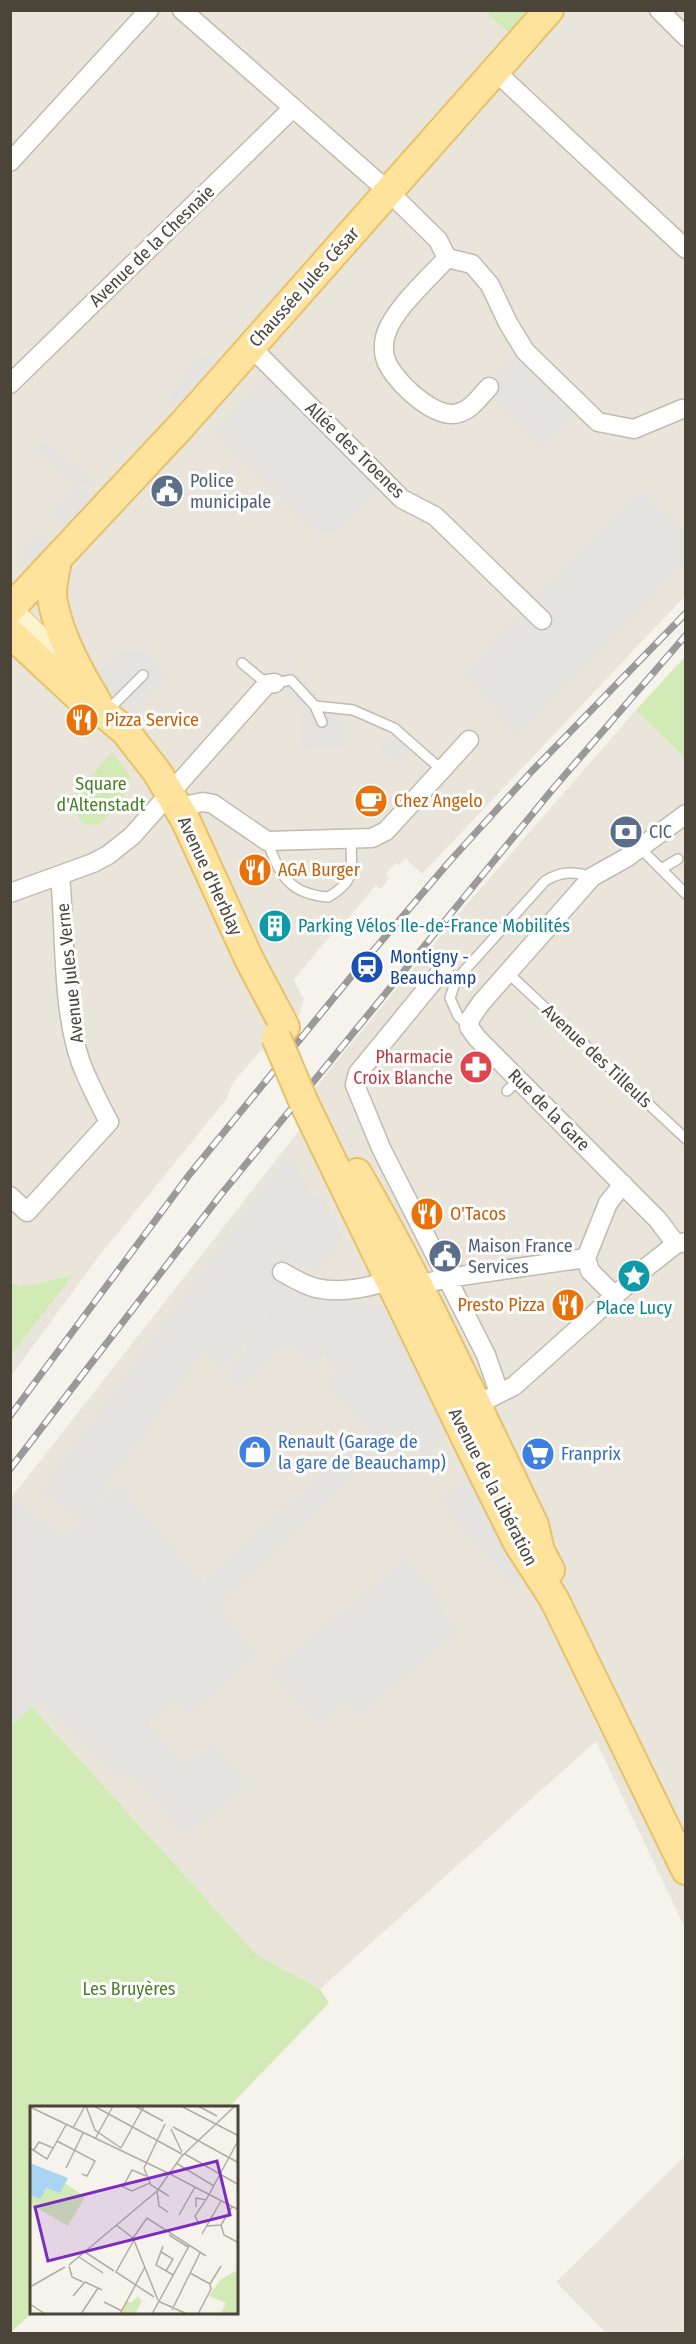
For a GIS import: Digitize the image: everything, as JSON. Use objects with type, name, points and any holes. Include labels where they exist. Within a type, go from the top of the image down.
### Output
[{"type":"main road","name":"Chaussée Jules César","points":[[32,588],[251,347],[549,10]]},
{"type":"main road","points":[[13,624],[32,588],[53,603],[70,653],[105,714]]},
{"type":"main road","points":[[13,624],[87,684]]},
{"type":"main road","points":[[13,624],[81,699],[105,714]]},
{"type":"main road","name":"Avenue d'Herblay","points":[[105,714],[125,731],[157,772],[174,800],[249,959],[309,1097]]},
{"type":"main road","name":"Avenue de la Libération","points":[[309,1097],[407,1278],[466,1410],[518,1543],[554,1599],[686,1870]]},
{"type":"main road","name":"Avenue de la Libération","points":[[466,1410],[534,1525],[540,1551],[686,1848]]},
{"type":"street","points":[[10,162],[149,10]]},
{"type":"street","points":[[182,10],[389,192],[438,240],[447,258],[472,264],[490,285],[508,323],[525,351],[598,422],[634,429],[682,409]]},
{"type":"street","points":[[659,10],[686,36]]},
{"type":"street","points":[[495,71],[686,249]]},
{"type":"street","name":"Avenue de la Chesnaie","points":[[10,384],[293,108]]},
{"type":"street","points":[[447,258],[394,316],[385,334],[384,356],[392,372],[422,403],[451,414],[468,410],[489,387]]},
{"type":"street","name":"Allée des Troenes","points":[[251,347],[402,499],[435,516],[542,620]]},
{"type":"street","points":[[10,892],[60,876],[108,855],[132,836],[174,800],[271,684]]},
{"type":"street","points":[[174,800],[213,804],[267,841],[351,840],[380,836],[469,740]]},
{"type":"street","points":[[469,1027],[474,1012],[592,877],[640,848],[686,814]]},
{"type":"street","name":"Avenue Jules Verne","points":[[10,1196],[27,1212],[109,1122],[81,1062],[75,1038],[67,978],[60,876]]},
{"type":"street","points":[[444,968],[358,1073],[355,1085],[381,1148],[486,1355],[496,1384]]},
{"type":"street","name":"Rue de la Gare","points":[[469,1027],[513,1085],[623,1184],[681,1243]]},
{"type":"street","points":[[614,1295],[590,1270],[586,1258],[608,1203],[623,1184]]},
{"type":"street","points":[[466,1410],[514,1386],[614,1295],[681,1243]]},
{"type":"street","points":[[282,1272],[318,1288],[341,1289],[407,1278],[447,1278],[586,1258]]},
{"type":"lane","points":[[242,663],[271,684],[291,680],[315,706],[322,723]]},
{"type":"lane","points":[[105,714],[143,675]]},
{"type":"lane","points":[[315,706],[352,710],[394,728],[442,770]]},
{"type":"lane","points":[[267,841],[286,881],[306,893],[328,897],[347,884],[351,873],[351,840]]},
{"type":"lane","points":[[640,848],[686,894]]},
{"type":"lane","points":[[661,869],[678,859]]},
{"type":"lane","points":[[469,1027],[458,1017],[450,998],[456,980],[545,881],[555,875],[570,872],[592,877]]},
{"type":"lane","name":"Avenue des Tilleuls","points":[[508,973],[686,1139]]},
{"type":"shaded area","points":[[11,11],[685,11],[685,596],[422,874],[405,858],[399,865],[396,863],[386,874],[389,878],[381,889],[376,885],[341,927],[318,950],[294,980],[304,1000],[299,1016],[267,1056],[262,1049],[232,1084],[226,1100],[99,1256],[11,1376]]},
{"type":"shaded area","points":[[523,349],[582,406],[542,447],[493,398],[501,388],[493,379]]},
{"type":"shaded area","points":[[200,355],[217,361],[174,410],[167,397]]},
{"type":"shaded area","points":[[267,377],[379,488],[338,532],[317,533],[215,433]]},
{"type":"shaded area","points":[[44,439],[97,486],[75,485],[35,450]]},
{"type":"shaded area","points":[[74,487],[85,490],[95,499],[68,530],[51,514]]},
{"type":"shaded area","points":[[640,490],[685,531],[685,562],[516,736],[465,672]]},
{"type":"shaded area","points":[[40,530],[54,545],[34,566],[19,551]]},
{"type":"shaded area","points":[[119,651],[146,651],[168,674],[134,712],[96,675]]},
{"type":"shaded area","points":[[685,657],[685,1928],[596,1741],[320,1989],[257,1955],[32,1707],[11,1725],[11,1498],[301,1128],[295,1114],[332,1067],[461,911]]},
{"type":"shaded area","points":[[290,667],[316,691],[316,698],[344,701],[344,747],[302,748],[302,709],[275,683]]},
{"type":"shaded area","points":[[397,731],[414,746],[398,764],[381,748]]},
{"type":"shaded area","points":[[284,1160],[293,1161],[313,1197],[321,1195],[343,1237],[316,1274],[304,1264],[285,1289],[352,1301],[388,1311],[448,1432],[425,1458],[400,1430],[218,1606],[256,1655],[191,1713],[175,1699],[148,1723],[185,1766],[213,1742],[247,1784],[186,1836],[127,1769],[118,1777],[40,1700],[11,1725],[10,1498],[67,1539],[80,1520],[41,1491]],"holes":[[[276,1300],[227,1376],[237,1389],[289,1342],[311,1367],[325,1354],[338,1372],[328,1385],[369,1429],[203,1583],[119,1486],[83,1517],[203,1353],[224,1369]]]},
{"type":"shaded area","points":[[472,1474],[522,1577],[513,1586],[440,1502]]},
{"type":"shaded area","points":[[406,1559],[439,1598],[444,1614],[458,1631],[358,1717],[345,1701],[318,1726],[270,1671]]},
{"type":"shaded area","points":[[685,2156],[685,2333],[606,2333],[556,2282]]},
{"type":"green space","points":[[485,11],[529,11],[509,33]]},
{"type":"green space","points":[[685,657],[685,705],[683,708],[685,711],[685,758],[636,710]]},
{"type":"green space","name":"Square d'Altenstadt","points":[[112,752],[130,776],[127,791],[99,825],[84,824],[70,807],[73,797]]},
{"type":"green space","points":[[72,1276],[11,1355],[11,1283],[20,1287]]},
{"type":"green space","name":"Les Bruyères","points":[[32,1707],[257,1955],[320,1989],[329,2003],[230,2106],[30,2106],[31,2314],[10,2333],[10,1725]]},
{"type":"railway","points":[[10,1416],[189,1175],[355,972],[450,861],[532,771],[686,613]]},
{"type":"railway","points":[[10,1469],[219,1197],[552,790],[686,635]]},
{"type":"place","name":"Police municipale","points":[[167,491]]},
{"type":"place","name":"Pizza Service","points":[[82,720]]},
{"type":"place","name":"Chez Angelo","points":[[371,801]]},
{"type":"place","name":"CIC","points":[[626,832]]},
{"type":"place","name":"AGA Burger","points":[[255,870]]},
{"type":"place","name":"Parking Vélos Ile-de-France Mobilités","points":[[275,926]]},
{"type":"place","name":"Montigny - Beauchamp","points":[[367,967]]},
{"type":"place","name":"Pharmacie Croix Blanche","points":[[476,1067]]},
{"type":"place","name":"O'Tacos","points":[[427,1214]]},
{"type":"place","name":"Maison France Services","points":[[445,1256]]},
{"type":"place","name":"Place Lucy","points":[[634,1276]]},
{"type":"place","name":"Presto Pizza","points":[[568,1305]]},
{"type":"place","name":"Renault (Garage de la gare de Beauchamp)","points":[[255,1452]]},
{"type":"place","name":"Franprix","points":[[538,1454]]}]
